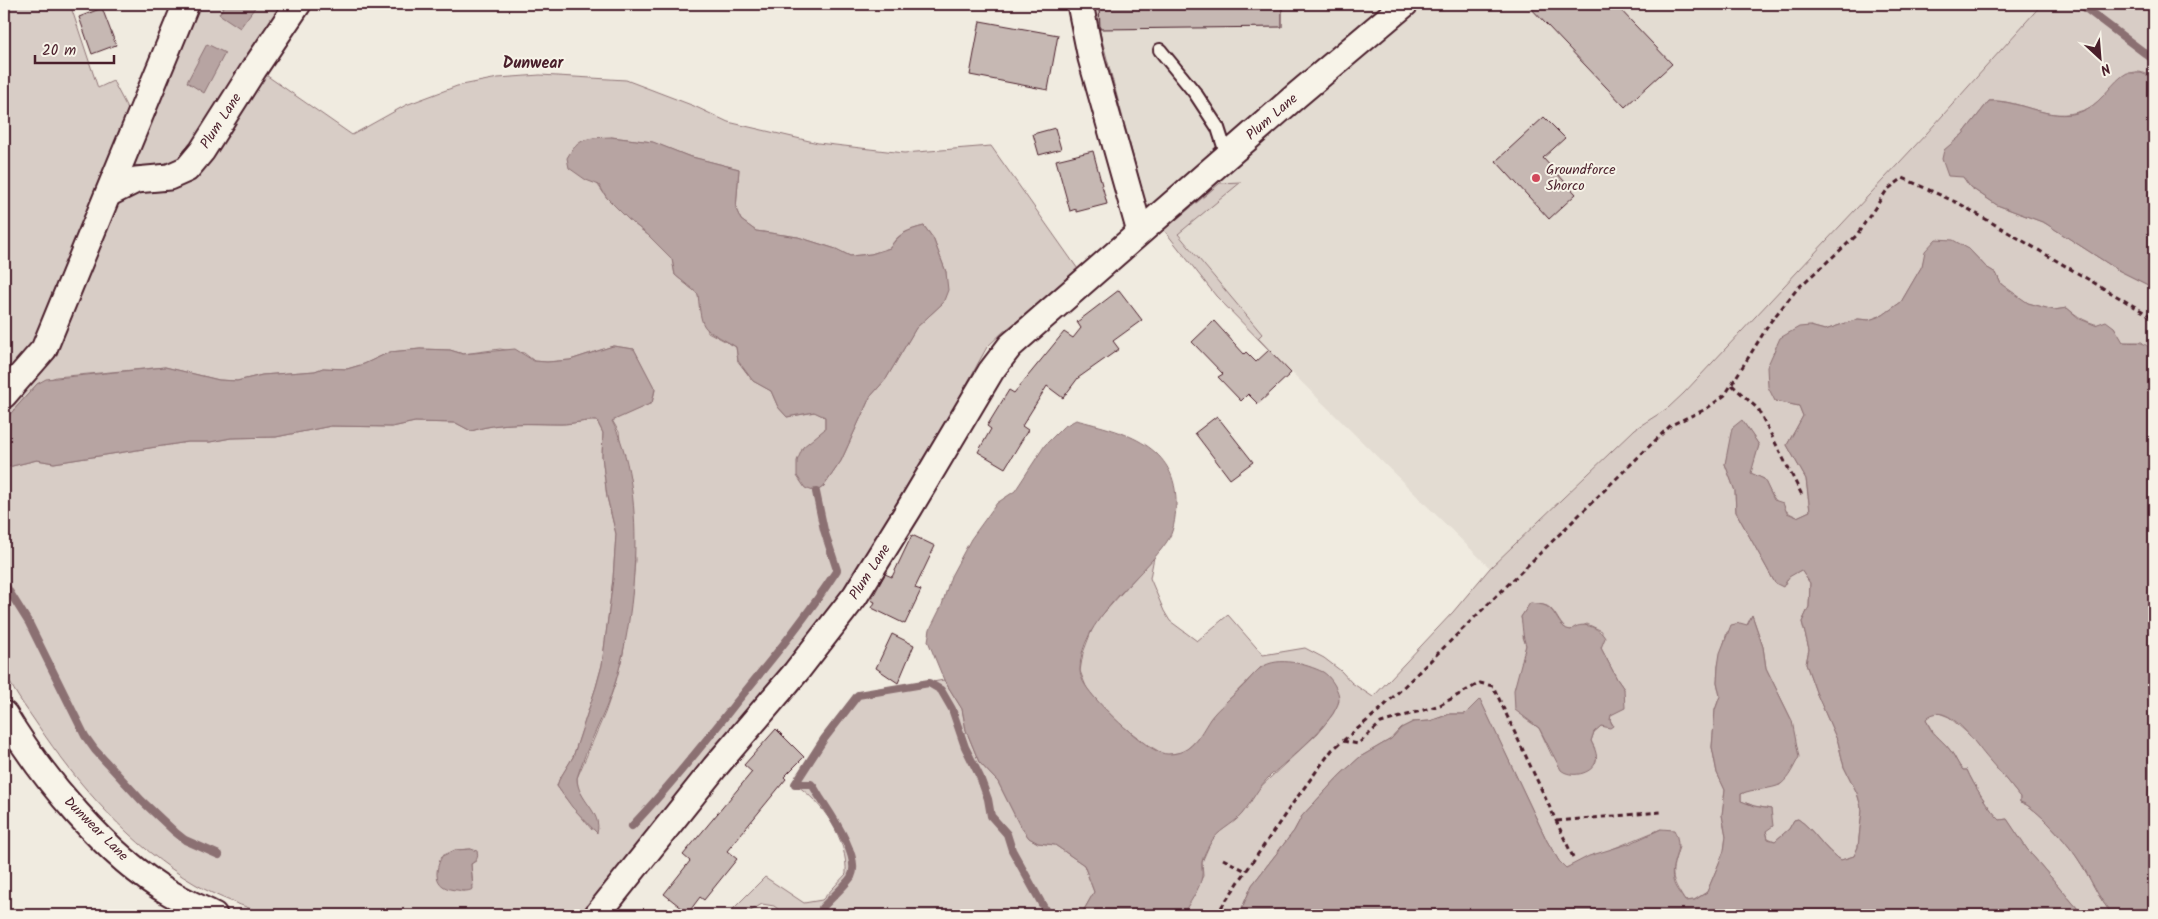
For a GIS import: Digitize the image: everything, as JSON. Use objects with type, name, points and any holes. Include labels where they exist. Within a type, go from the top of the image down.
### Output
[{"type":"street","points":[[4,396],[44,349],[110,193],[186,4]]},
{"type":"street","name":"Plum Lane","points":[[110,193],[136,180],[169,177],[187,169],[202,151],[298,4]]},
{"type":"street","points":[[1080,4],[1091,58],[1140,232]]},
{"type":"street","name":"Plum Lane","points":[[597,915],[709,775],[796,672],[855,596],[968,412],[991,371],[1006,352],[1140,232],[1405,4]]},
{"type":"street","name":"Dunwear Lane","points":[[4,714],[40,768],[96,833],[127,862],[169,893],[214,915]]},
{"type":"lane","points":[[1160,50],[1195,94],[1218,128],[1228,156]]},
{"type":"path","points":[[1216,915],[1292,803],[1332,750],[1381,709],[1671,425],[1706,409],[1725,395],[1772,321],[1798,288],[1856,236],[1887,190],[1903,178],[1960,204],[2154,318]]},
{"type":"path","points":[[1732,385],[1758,409],[1802,495]]},
{"type":"path","points":[[1343,741],[1358,744],[1381,723],[1440,706],[1480,683],[1493,686],[1573,857]]},
{"type":"path","points":[[1557,821],[1661,812]]},
{"type":"path","points":[[1223,859],[1246,871]]},
{"type":"shaded area","points":[[4,4],[70,4],[98,88],[113,81],[133,119],[49,318],[4,387]]},
{"type":"shaded area","points":[[197,4],[226,4],[219,14],[256,6],[253,4],[290,4],[181,164],[152,167],[133,165]]},
{"type":"shaded area","points":[[226,4],[253,4],[256,6],[240,28],[219,14]]},
{"type":"shaded area","points":[[1086,4],[1099,4],[1099,29],[1148,212],[1144,215]]},
{"type":"shaded area","points":[[1099,4],[2042,4],[1927,133],[1684,393],[1668,408],[1635,429],[1490,568],[1257,338],[1261,333],[1178,234],[1148,212],[1099,29]]},
{"type":"shaded area","points":[[2042,4],[2154,4],[2154,78],[2143,73],[2133,72],[2116,82],[2093,105],[2071,114],[2047,113],[2001,101],[1989,101],[1963,134],[1945,150],[1970,187],[1997,205],[2045,223],[2118,270],[2154,288],[2154,355],[2142,342],[2122,342],[2114,327],[2089,322],[2067,308],[2054,310],[2028,303],[2001,284],[1996,273],[1986,267],[1969,249],[1926,251],[1922,266],[1901,302],[1883,315],[1869,320],[1858,319],[1825,330],[1810,326],[1775,401],[1799,406],[1803,416],[1787,445],[1806,479],[1810,511],[1797,517],[1786,511],[1777,502],[1764,479],[1750,473],[1759,445],[1742,421],[1729,449],[1725,464],[1735,491],[1736,512],[1775,583],[1801,570],[1810,583],[1809,607],[1802,622],[1809,649],[1806,664],[1838,742],[1844,767],[1857,793],[1862,810],[1858,847],[1854,856],[1841,860],[1798,819],[1794,820],[1789,829],[1775,841],[1768,838],[1766,831],[1771,809],[1741,801],[1741,794],[1750,790],[1780,785],[1792,721],[1766,668],[1763,647],[1752,615],[1747,626],[1727,632],[1718,666],[1717,682],[1720,696],[1715,710],[1712,747],[1717,773],[1725,790],[1722,815],[1726,836],[1724,851],[1707,892],[1694,900],[1685,901],[1676,886],[1673,870],[1679,847],[1661,829],[1566,868],[1559,861],[1547,841],[1480,700],[1465,714],[1450,714],[1430,721],[1413,722],[1401,728],[1391,739],[1360,757],[1340,775],[1302,816],[1294,831],[1252,885],[1239,915],[1182,915],[1203,876],[1202,862],[1211,841],[1220,831],[1241,815],[1255,792],[1318,733],[1333,714],[1339,701],[1262,666],[1212,717],[1199,738],[1184,752],[1165,755],[1121,725],[1087,689],[1080,671],[1083,653],[1094,624],[1154,557],[1150,578],[1164,611],[1170,621],[1197,641],[1228,615],[1263,655],[1305,648],[1324,658],[1341,671],[1352,683],[1373,697],[1453,612],[1490,568],[1635,429],[1668,408],[1684,393],[1927,133]],"holes":[[[1531,603],[1547,606],[1554,612],[1564,627],[1568,629],[1573,630],[1587,624],[1602,631],[1601,648],[1624,689],[1617,710],[1611,715],[1610,720],[1613,725],[1601,726],[1594,732],[1591,741],[1595,749],[1552,756],[1539,728],[1524,718],[1522,663],[1526,645],[1523,637],[1524,629],[1521,617]]]},
{"type":"shaded area","points":[[207,44],[225,53],[204,93],[187,82]]},
{"type":"shaded area","points":[[263,73],[352,135],[406,105],[457,86],[498,78],[540,75],[626,80],[694,106],[728,122],[818,143],[904,153],[991,146],[1080,272],[1003,332],[987,347],[877,548],[816,628],[588,915],[269,915],[222,898],[195,884],[172,869],[128,833],[107,813],[69,769],[14,690],[6,675],[3,656],[4,468],[37,460],[54,463],[188,442],[210,442],[231,438],[276,437],[331,426],[392,427],[415,422],[456,423],[471,431],[505,424],[561,424],[597,421],[603,433],[602,456],[607,497],[616,534],[613,579],[602,665],[573,757],[557,786],[592,830],[584,799],[578,788],[577,778],[605,713],[616,681],[623,654],[635,560],[619,432],[612,420],[652,403],[655,390],[634,349],[613,346],[570,360],[547,362],[534,361],[524,353],[500,349],[463,354],[450,350],[420,349],[390,352],[364,364],[347,369],[323,368],[315,371],[262,375],[237,381],[219,380],[165,367],[56,377],[37,384],[4,421],[4,406],[117,203],[128,193],[161,186]],"holes":[[[611,137],[652,142],[688,156],[739,169],[736,209],[741,220],[756,231],[798,237],[836,249],[850,256],[871,254],[890,248],[900,236],[908,231],[924,226],[933,238],[946,272],[943,303],[916,328],[886,379],[870,397],[841,461],[824,486],[816,492],[816,438],[825,429],[825,417],[815,412],[787,417],[778,407],[771,391],[753,381],[738,361],[736,347],[708,332],[698,294],[675,275],[672,259],[648,235],[628,219],[607,198],[598,185]],[[471,849],[476,861],[471,864],[473,886],[460,891],[455,850]]]},
{"type":"shaded area","points":[[2127,73],[2141,73],[2154,78],[2154,288],[2118,270],[2045,223],[1997,205],[1970,187],[1963,177],[1948,176],[1942,159],[1944,150],[1963,134],[1989,101],[2001,101],[2038,111],[2063,115],[2075,113],[2093,105],[2117,80]]},
{"type":"shaded area","points":[[611,137],[653,142],[688,156],[739,169],[736,209],[741,220],[756,231],[798,237],[836,249],[850,256],[871,254],[890,248],[896,239],[904,233],[924,226],[933,238],[946,272],[948,290],[943,303],[916,328],[886,379],[870,397],[841,461],[824,486],[816,492],[805,488],[797,476],[797,461],[803,447],[825,429],[825,417],[814,412],[787,417],[778,407],[771,391],[753,381],[738,361],[736,347],[711,332],[703,324],[698,294],[675,275],[672,259],[607,198],[599,185],[586,180],[569,168],[567,158],[580,142]]},
{"type":"shaded area","points":[[1241,182],[1178,234],[1262,334],[1258,338],[1272,353],[1216,296],[1164,230],[1220,183]]},
{"type":"shaded area","points":[[1936,239],[1953,240],[1969,249],[1986,267],[1996,273],[2001,284],[2028,303],[2054,310],[2067,308],[2080,319],[2095,325],[2106,321],[2114,327],[2123,342],[2144,344],[2154,354],[2154,915],[2113,915],[2083,866],[2060,836],[2035,811],[2020,802],[2020,797],[1959,724],[1942,714],[1934,714],[1926,719],[1930,729],[1950,750],[1961,768],[1967,770],[1991,810],[2000,820],[2007,819],[2027,849],[2083,915],[1239,915],[1252,885],[1294,831],[1302,816],[1340,775],[1360,757],[1391,739],[1401,728],[1413,722],[1430,721],[1450,714],[1465,714],[1480,699],[1547,841],[1559,861],[1566,868],[1589,856],[1631,843],[1661,829],[1674,830],[1678,843],[1672,873],[1674,883],[1685,901],[1695,900],[1707,892],[1724,851],[1726,836],[1722,815],[1725,790],[1717,773],[1712,747],[1715,710],[1720,696],[1717,682],[1720,653],[1731,625],[1740,623],[1747,625],[1752,615],[1763,647],[1766,668],[1792,721],[1799,757],[1789,775],[1781,784],[1741,794],[1741,801],[1771,809],[1773,826],[1766,831],[1768,839],[1775,841],[1789,829],[1794,820],[1798,819],[1810,829],[1824,846],[1841,860],[1854,856],[1858,847],[1862,810],[1857,793],[1844,767],[1838,742],[1806,664],[1809,649],[1802,622],[1809,607],[1810,583],[1801,570],[1789,577],[1783,587],[1775,583],[1736,512],[1735,491],[1725,464],[1732,428],[1742,420],[1759,445],[1751,473],[1764,479],[1774,500],[1783,503],[1787,513],[1797,517],[1810,511],[1806,479],[1787,445],[1803,416],[1799,406],[1775,401],[1768,387],[1767,367],[1780,338],[1799,327],[1810,326],[1825,330],[1858,319],[1869,320],[1883,315],[1901,302],[1922,266],[1925,251]]},
{"type":"shaded area","points":[[613,346],[634,349],[655,389],[652,403],[612,421],[623,448],[630,480],[634,514],[635,550],[629,622],[623,654],[611,695],[577,778],[581,793],[596,819],[597,833],[572,807],[557,786],[573,757],[602,665],[613,579],[616,534],[607,497],[602,456],[603,433],[597,421],[561,424],[505,424],[471,431],[456,423],[415,422],[392,427],[331,426],[276,437],[231,438],[210,442],[188,442],[54,463],[37,460],[4,468],[4,421],[37,384],[46,379],[165,367],[219,380],[237,381],[262,375],[315,371],[323,368],[347,369],[364,364],[390,352],[420,349],[450,350],[463,354],[515,349],[534,361],[547,362],[570,360]]},
{"type":"shaded area","points":[[1076,420],[1130,436],[1158,455],[1168,469],[1174,485],[1176,506],[1169,539],[1100,618],[1089,635],[1082,652],[1080,670],[1083,681],[1102,705],[1141,741],[1151,748],[1168,754],[1183,751],[1194,743],[1217,711],[1256,672],[1269,664],[1292,662],[1323,672],[1334,684],[1339,696],[1336,709],[1329,719],[1299,751],[1266,780],[1242,814],[1213,839],[1206,850],[1203,860],[1199,886],[1182,915],[1081,915],[1094,892],[1084,865],[1055,845],[1038,843],[1029,838],[1019,824],[998,782],[979,762],[966,730],[962,709],[944,680],[928,641],[930,629],[942,605],[951,576],[971,539],[997,503],[1015,491],[1045,445],[1063,427]]},
{"type":"shaded area","points":[[1530,603],[1544,605],[1550,609],[1563,627],[1567,629],[1571,630],[1580,625],[1585,625],[1599,631],[1605,638],[1601,648],[1624,689],[1625,708],[1611,715],[1610,720],[1613,726],[1610,728],[1601,726],[1594,732],[1591,741],[1596,754],[1596,761],[1594,766],[1580,774],[1570,774],[1561,770],[1539,728],[1515,710],[1514,690],[1526,645],[1521,617]]},
{"type":"shaded area","points":[[944,680],[962,709],[966,730],[979,762],[998,782],[1019,824],[1029,838],[1038,843],[1055,845],[1084,865],[1094,892],[1081,915],[786,915],[774,906],[762,904],[744,915],[727,915],[765,877],[804,903],[822,900],[846,874],[843,848],[832,823],[824,812],[815,801],[795,784],[824,739],[858,695]]},
{"type":"shaded area","points":[[1939,713],[1949,717],[1973,738],[2020,797],[2020,802],[2035,811],[2060,836],[2083,866],[2113,915],[2083,915],[2027,849],[2007,819],[2000,820],[1996,816],[1967,770],[1961,768],[1950,750],[1928,724],[1926,719],[1931,714]]},
{"type":"shaded area","points":[[471,849],[477,851],[478,854],[477,859],[471,864],[473,889],[463,891],[450,889],[440,884],[437,869],[442,856],[455,850]]},
{"type":"building","points":[[1099,4],[1282,4],[1282,27],[1100,29]]},
{"type":"building","points":[[1527,4],[1615,4],[1672,64],[1625,107]]},
{"type":"building","points":[[102,8],[116,45],[92,54],[79,17]]},
{"type":"building","points":[[980,21],[1058,35],[1048,90],[970,75]]},
{"type":"building","name":"Groundforce Shorco","points":[[1544,117],[1565,138],[1543,158],[1576,194],[1549,219],[1496,161]]},
{"type":"building","points":[[1055,128],[1061,149],[1039,155],[1033,134]]},
{"type":"building","points":[[1093,151],[1107,204],[1076,212],[1076,209],[1070,211],[1056,160]]},
{"type":"building","points":[[1119,290],[1142,320],[1113,341],[1119,349],[1078,378],[1063,398],[1047,386],[1022,426],[1028,430],[1005,468],[978,452],[991,429],[987,426],[1009,390],[1014,393],[1064,332],[1073,338],[1081,328],[1077,322]]},
{"type":"building","points":[[1214,321],[1244,354],[1246,352],[1256,362],[1269,350],[1291,373],[1258,404],[1248,394],[1241,401],[1218,377],[1223,374],[1192,342]]},
{"type":"building","points":[[1217,416],[1253,462],[1230,479],[1195,433]]},
{"type":"building","points":[[912,535],[935,546],[915,588],[921,590],[905,624],[872,608],[875,602],[871,600],[885,574],[892,577]]},
{"type":"building","points":[[892,634],[914,645],[898,683],[876,668]]},
{"type":"building","points":[[776,729],[804,757],[784,777],[786,779],[727,851],[737,859],[704,900],[700,897],[688,913],[664,894],[690,861],[683,855],[752,772],[744,765]]},
{"type":"waterway","points":[[2080,4],[2154,60]]},
{"type":"waterway","points":[[632,826],[685,766],[775,655],[837,570],[824,530],[816,492]]},
{"type":"waterway","points":[[4,583],[29,623],[85,736],[95,750],[141,800],[175,832],[185,840],[219,855]]},
{"type":"waterway","points":[[823,915],[822,908],[851,877],[853,868],[852,858],[843,835],[814,787],[811,784],[795,784],[824,739],[858,695],[929,683],[941,690],[952,709],[965,747],[980,777],[988,799],[991,816],[1007,834],[1012,850],[1048,915]]},
{"type":"place","name":"Groundforce Shorco","points":[[1536,178]]},
{"type":"district","name":"Dunwear","points":[[533,63]]}]
